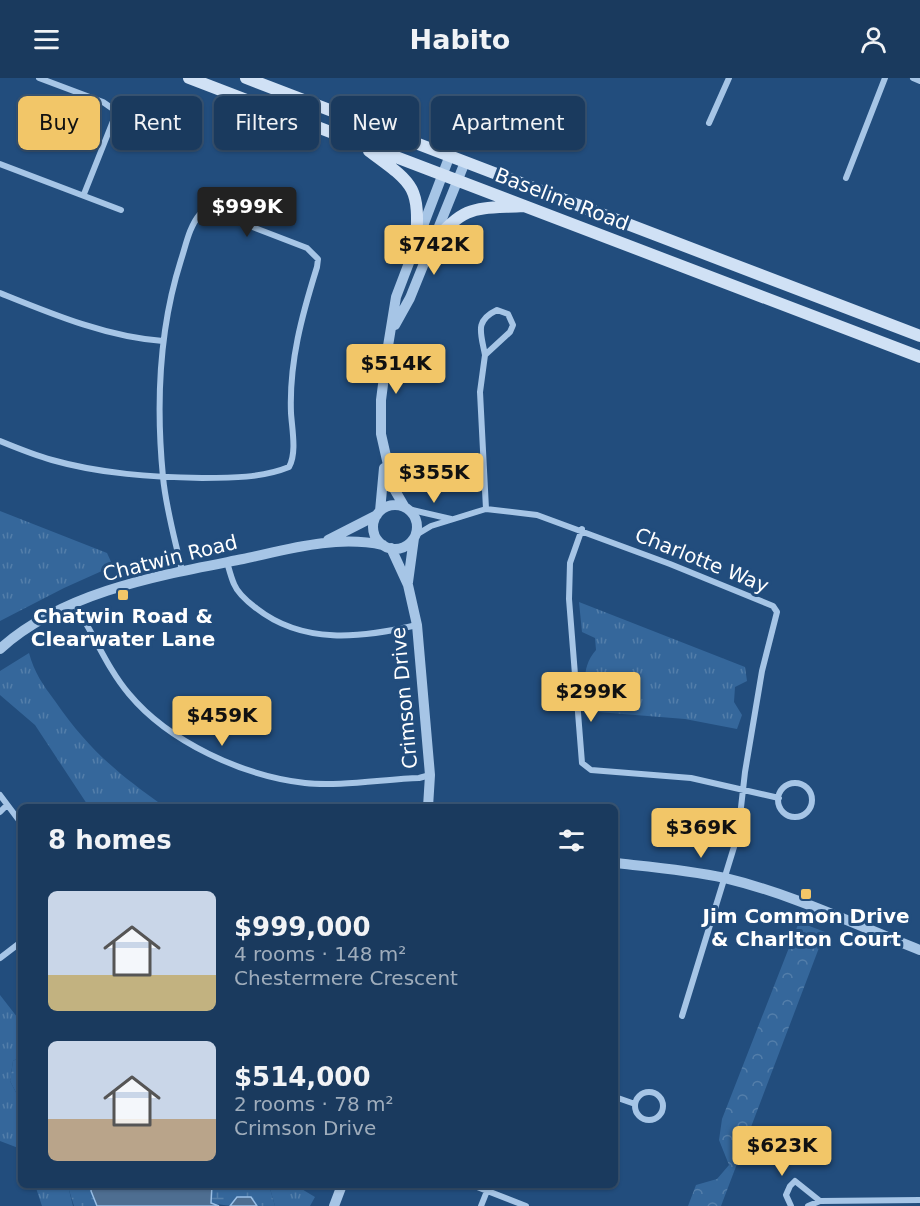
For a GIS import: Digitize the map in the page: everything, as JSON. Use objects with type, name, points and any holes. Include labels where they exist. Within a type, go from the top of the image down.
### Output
[{"type":"main road","name":"Baseline Road","points":[[189,78],[331,132]]},
{"type":"main road","name":"Baseline Road","points":[[246,78],[920,336]]},
{"type":"main road","points":[[368,150],[403,175],[416,194],[418,210],[416,243]]},
{"type":"main road","name":"Baseline Road","points":[[379,150],[920,357]]},
{"type":"main road","points":[[433,243],[451,221],[465,212],[528,206]]},
{"type":"street","points":[[39,78],[103,102],[114,109],[113,121],[84,194]]},
{"type":"street","points":[[709,123],[729,78]]},
{"type":"street","points":[[846,178],[885,78]]},
{"type":"street","points":[[913,78],[920,81]]},
{"type":"street","points":[[450,155],[396,297],[381,400],[384,459],[378,513],[374,521],[375,535],[387,547],[404,547],[415,536],[431,526],[455,520]]},
{"type":"street","points":[[392,331],[410,298],[465,162]]},
{"type":"street","points":[[0,164],[84,194],[121,210]]},
{"type":"street","points":[[0,441],[63,463],[108,472],[163,477],[231,478],[274,473],[289,467],[293,453],[291,404],[294,356],[299,326],[318,259],[307,248],[216,213],[200,214],[191,229],[175,280],[163,341],[159,404],[163,477],[182,571]]},
{"type":"street","points":[[0,293],[99,329],[139,339],[163,341]]},
{"type":"street","points":[[485,355],[510,332],[513,326],[508,314],[497,310],[485,315],[481,322],[485,355],[480,392],[486,510]]},
{"type":"street","points":[[384,459],[393,487],[417,521],[415,536]]},
{"type":"street","points":[[378,513],[391,505],[455,520]]},
{"type":"street","name":"Charlotte Way","points":[[455,520],[486,510],[537,515],[582,529],[773,606],[777,612],[762,671],[745,772],[738,834],[682,1016]]},
{"type":"street","name":"Chatwin Road","points":[[325,542],[378,513]]},
{"type":"street","points":[[582,529],[570,563],[569,599],[582,763],[591,770],[691,778],[779,798]]},
{"type":"street","name":"Crimson Drive","points":[[408,585],[410,553],[415,536]]},
{"type":"street","name":"Chatwin Road","points":[[0,649],[30,627],[74,604],[118,587],[182,571],[325,542],[362,541],[387,547]]},
{"type":"street","name":"Crimson Drive","points":[[387,547],[408,585],[417,625],[430,775],[428,804]]},
{"type":"street","points":[[227,562],[234,586],[246,600],[270,619],[295,630],[326,637],[387,632],[417,625]]},
{"type":"street","points":[[74,604],[114,675],[130,696],[174,733],[222,761],[259,774],[306,784],[419,778],[430,775]]},
{"type":"street","points":[[795,783],[809,790],[812,802],[806,813],[793,817],[781,809],[779,798],[784,787],[795,783]]},
{"type":"street","points":[[0,795],[18,819]]},
{"type":"street","points":[[0,812],[7,805]]},
{"type":"street","points":[[618,863],[690,871],[760,888],[920,950]]},
{"type":"street","points":[[0,958],[18,944]]},
{"type":"street","points":[[652,1093],[662,1101],[662,1109],[658,1116],[646,1119],[637,1112],[635,1104],[640,1096],[652,1093]]},
{"type":"street","points":[[618,1098],[635,1104]]},
{"type":"street","points":[[791,1206],[786,1195],[789,1186],[795,1181],[820,1201]]},
{"type":"street","points":[[333,1206],[341,1188]]},
{"type":"street","points":[[480,1188],[526,1206]]},
{"type":"street","points":[[481,1206],[487,1191]]},
{"type":"street","points":[[808,1206],[820,1201],[920,1200]]},
{"type":"green space","points":[[0,511],[107,553],[113,566],[0,621]]},
{"type":"green space","points":[[579,602],[745,667],[747,681],[735,687],[734,702],[742,715],[737,729],[685,719],[598,712],[587,707],[586,670],[596,650],[595,638],[582,632]]},
{"type":"green space","points":[[29,653],[43,684],[92,747],[132,783],[161,804],[87,804],[35,725],[0,695],[0,671]]},
{"type":"green space","points":[[799,922],[825,932],[721,1206],[688,1206],[696,1185],[717,1179],[729,1165],[719,1140],[722,1119]]},
{"type":"green space","points":[[0,995],[18,1018],[18,1058],[13,1061],[10,1081],[18,1096],[18,1148],[0,1141]]},
{"type":"green space","points":[[18,1058],[18,1096],[10,1081],[13,1061]]},
{"type":"green space","points":[[36,1188],[71,1188],[69,1190],[73,1206],[42,1206]]},
{"type":"green space","points":[[92,1188],[97,1206],[74,1206],[69,1190]]},
{"type":"green space","points":[[212,1188],[270,1188],[275,1206],[257,1206],[251,1197],[237,1197],[230,1206],[211,1203]]},
{"type":"green space","points":[[270,1188],[300,1188],[315,1197],[310,1206],[275,1206]]},
{"type":"shaded area","points":[[92,1188],[212,1188],[211,1203],[219,1206],[97,1206]]},
{"type":"shaded area","points":[[237,1197],[251,1197],[257,1206],[230,1206]]},
{"type":"place","name":"Chatwin Road & Clearwater Lane","points":[[123,595]]},
{"type":"place","name":"Jim Common Drive & Charlton Court","points":[[806,894]]}]
